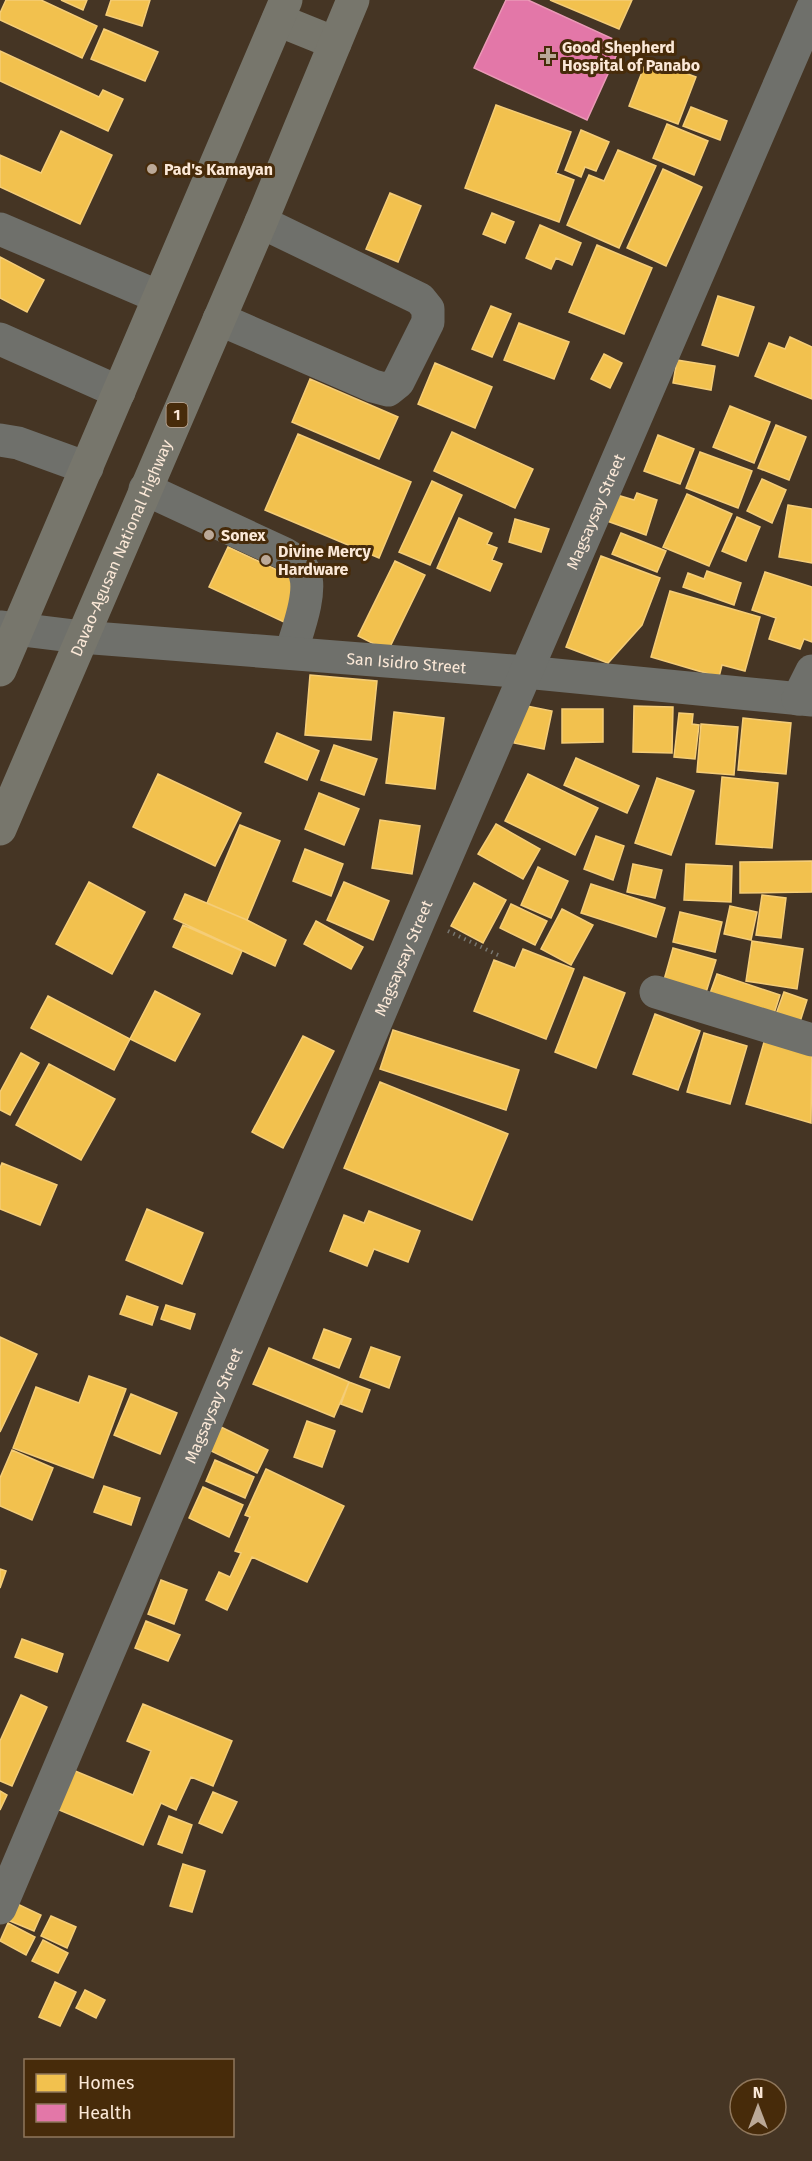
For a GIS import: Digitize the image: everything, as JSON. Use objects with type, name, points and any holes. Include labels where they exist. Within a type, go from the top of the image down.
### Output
[{"type":"highway","name":"Davao-Agusan National Highway","points":[[0,830],[261,222],[353,0]]},
{"type":"highway","points":[[0,670],[9,628],[87,468],[282,10],[335,43]]},
{"type":"street","name":"Magsaysay Street","points":[[0,1908],[525,672],[812,9]]},
{"type":"street","points":[[219,320],[373,386],[388,390],[398,382],[428,322],[428,309],[420,299],[261,222]]},
{"type":"street","points":[[0,230],[159,297]]},
{"type":"street","points":[[0,339],[119,392]]},
{"type":"street","points":[[0,440],[18,443],[87,468]]},
{"type":"street","points":[[145,489],[285,554],[298,563],[305,573],[307,592],[291,653]]},
{"type":"street","name":"San Isidro Street","points":[[9,628],[81,637],[525,672],[807,690]]},
{"type":"street","points":[[656,992],[812,1040]]},
{"type":"path","points":[[420,918],[502,957]]},
{"type":"building: Homes","points":[[6,0],[41,0],[97,26],[82,58],[0,20],[0,13]]},
{"type":"building: Homes","points":[[61,0],[87,0],[83,10]]},
{"type":"building: Homes","points":[[111,0],[150,0],[142,26],[106,15]]},
{"type":"building: Homes","points":[[550,0],[632,0],[619,29]]},
{"type":"building: Homes","points":[[104,29],[158,52],[145,81],[91,59]]},
{"type":"building: Homes","points":[[0,51],[99,97],[103,90],[123,99],[108,131],[0,81]]},
{"type":"building: Homes","points":[[647,59],[696,77],[678,124],[629,106]]},
{"type":"building: Homes","points":[[496,105],[571,132],[556,173],[574,180],[559,222],[465,188]]},
{"type":"building: Homes","points":[[691,107],[727,121],[720,140],[683,126]]},
{"type":"building: Homes","points":[[667,124],[708,141],[694,175],[653,158]]},
{"type":"building: Homes","points":[[581,130],[609,142],[596,171],[585,167],[581,177],[565,170]]},
{"type":"building: Homes","points":[[61,131],[112,155],[80,224],[0,187],[0,155],[41,173]]},
{"type":"building: Homes","points":[[618,150],[656,166],[619,248],[567,225],[589,175],[604,181]]},
{"type":"building: Homes","points":[[663,169],[702,187],[666,266],[627,248]]},
{"type":"building: Homes","points":[[390,193],[421,206],[398,262],[366,249]]},
{"type":"building: Homes","points":[[492,213],[514,222],[505,243],[483,234]]},
{"type":"building: Homes","points":[[540,225],[581,243],[572,265],[556,258],[551,269],[526,258]]},
{"type":"building: Homes","points":[[597,245],[652,268],[624,334],[569,312]]},
{"type":"building: Homes","points":[[0,257],[44,280],[27,312],[0,298]]},
{"type":"building: Homes","points":[[718,296],[754,307],[738,356],[702,345]]},
{"type":"building: Homes","points":[[491,306],[511,314],[492,357],[472,349]]},
{"type":"building: Homes","points":[[519,323],[569,342],[554,379],[504,360]]},
{"type":"building: Homes","points":[[790,337],[812,347],[812,399],[755,376],[769,343],[785,349]]},
{"type":"building: Homes","points":[[604,354],[622,363],[610,388],[591,379]]},
{"type":"building: Homes","points":[[677,360],[715,366],[711,390],[673,383]]},
{"type":"building: Homes","points":[[435,363],[492,387],[475,428],[418,404]]},
{"type":"building: Homes","points":[[310,379],[398,417],[379,459],[292,422]]},
{"type":"building: Homes","points":[[730,406],[770,422],[754,463],[713,447]]},
{"type":"building: Homes","points":[[776,425],[806,437],[789,480],[758,468]]},
{"type":"building: Homes","points":[[452,432],[533,469],[515,508],[434,471]]},
{"type":"building: Homes","points":[[298,434],[411,482],[379,558],[265,510]]},
{"type":"building: Homes","points":[[658,435],[694,449],[680,484],[644,471]]},
{"type":"building: Homes","points":[[700,452],[752,471],[738,508],[686,488]]},
{"type":"building: Homes","points":[[762,479],[786,490],[772,523],[747,511]]},
{"type":"building: Homes","points":[[432,481],[462,495],[430,565],[399,552]]},
{"type":"building: Homes","points":[[637,493],[657,500],[646,535],[607,521],[617,495],[634,500]]},
{"type":"building: Homes","points":[[687,494],[732,514],[709,566],[663,547]]},
{"type":"building: Homes","points":[[788,505],[812,509],[812,563],[779,557]]},
{"type":"building: Homes","points":[[737,517],[760,527],[746,561],[722,551]]},
{"type":"building: Homes","points":[[459,518],[492,533],[487,544],[497,548],[492,560],[502,564],[490,591],[437,568]]},
{"type":"building: Homes","points":[[515,519],[549,529],[541,552],[509,542]]},
{"type":"building: Homes","points":[[621,533],[666,551],[657,572],[612,554]]},
{"type":"building: Homes","points":[[228,547],[303,582],[284,622],[209,587]]},
{"type":"building: Homes","points":[[601,556],[660,578],[642,625],[608,663],[566,647]]},
{"type":"building: Homes","points":[[395,561],[425,575],[388,651],[358,636]]},
{"type":"building: Homes","points":[[707,571],[741,583],[734,605],[683,587],[688,573],[704,579]]},
{"type":"building: Homes","points":[[765,572],[812,587],[812,642],[804,639],[800,649],[769,639],[776,618],[752,610]]},
{"type":"building: Homes","points":[[670,591],[760,617],[745,671],[722,665],[719,677],[651,657]]},
{"type":"building: Homes","points":[[310,675],[377,681],[371,740],[305,735]]},
{"type":"building: Homes","points":[[522,705],[552,711],[544,749],[514,743]]},
{"type":"building: Homes","points":[[634,706],[673,707],[672,753],[633,752]]},
{"type":"building: Homes","points":[[562,709],[603,709],[603,742],[562,743]]},
{"type":"building: Homes","points":[[394,712],[444,718],[435,789],[386,783]]},
{"type":"building: Homes","points":[[679,713],[693,714],[692,724],[699,725],[695,759],[674,757]]},
{"type":"building: Homes","points":[[743,718],[791,723],[786,774],[738,770]]},
{"type":"building: Homes","points":[[701,724],[738,727],[734,775],[697,772]]},
{"type":"building: Homes","points":[[277,733],[319,751],[307,780],[265,762]]},
{"type":"building: Homes","points":[[334,745],[377,759],[364,795],[321,780]]},
{"type":"building: Homes","points":[[576,758],[639,786],[627,813],[564,785]]},
{"type":"building: Homes","points":[[158,774],[241,813],[215,866],[133,827]]},
{"type":"building: Homes","points":[[528,774],[598,808],[575,855],[505,821]]},
{"type":"building: Homes","points":[[722,777],[778,783],[772,848],[716,844]]},
{"type":"building: Homes","points":[[657,778],[694,791],[671,855],[635,843]]},
{"type":"building: Homes","points":[[319,793],[359,809],[344,845],[305,829]]},
{"type":"building: Homes","points":[[380,820],[420,826],[412,874],[372,868]]},
{"type":"building: Homes","points":[[496,824],[540,849],[523,879],[478,854]]},
{"type":"building: Homes","points":[[240,825],[280,841],[247,920],[207,903]]},
{"type":"building: Homes","points":[[596,836],[624,846],[613,880],[584,869]]},
{"type":"building: Homes","points":[[305,849],[343,864],[331,896],[293,881]]},
{"type":"building: Homes","points":[[812,861],[812,892],[740,893],[740,862]]},
{"type":"building: Homes","points":[[633,864],[662,870],[655,898],[627,892]]},
{"type":"building: Homes","points":[[686,864],[732,866],[731,902],[684,900]]},
{"type":"building: Homes","points":[[538,867],[568,881],[551,918],[521,905]]},
{"type":"building: Homes","points":[[89,882],[145,912],[112,974],[56,944]]},
{"type":"building: Homes","points":[[344,882],[389,901],[373,940],[327,920]]},
{"type":"building: Homes","points":[[474,883],[506,900],[483,943],[451,926]]},
{"type":"building: Homes","points":[[591,884],[665,908],[656,937],[581,913]]},
{"type":"building: Homes","points":[[185,894],[247,920],[286,940],[275,966],[174,919]]},
{"type":"building: Homes","points":[[762,895],[786,898],[781,938],[756,935]]},
{"type":"building: Homes","points":[[511,904],[547,921],[535,945],[500,928]]},
{"type":"building: Homes","points":[[730,906],[757,912],[751,940],[724,934]]},
{"type":"building: Homes","points":[[562,909],[593,925],[571,965],[541,949]]},
{"type":"building: Homes","points":[[680,912],[722,922],[715,952],[673,942]]},
{"type":"building: Homes","points":[[316,921],[363,947],[351,969],[304,944]]},
{"type":"building: Homes","points":[[183,925],[242,951],[232,974],[173,947]]},
{"type":"building: Homes","points":[[752,941],[803,949],[797,989],[746,981]]},
{"type":"building: Homes","points":[[673,948],[716,960],[704,999],[662,987]]},
{"type":"building: Homes","points":[[523,949],[574,969],[546,1039],[474,1011],[494,960],[515,968]]},
{"type":"building: Homes","points":[[717,974],[780,995],[772,1020],[708,999]]},
{"type":"building: Homes","points":[[584,977],[625,993],[596,1068],[555,1052]]},
{"type":"building: Homes","points":[[155,991],[200,1014],[175,1061],[130,1039]]},
{"type":"building: Homes","points":[[784,992],[807,1000],[799,1025],[775,1017]]},
{"type":"building: Homes","points":[[48,996],[130,1039],[114,1070],[31,1028]]},
{"type":"building: Homes","points":[[655,1014],[700,1031],[678,1090],[633,1074]]},
{"type":"building: Homes","points":[[393,1030],[519,1070],[506,1110],[380,1069]]},
{"type":"building: Homes","points":[[767,1032],[812,1045],[811,1123],[746,1104]]},
{"type":"building: Homes","points":[[704,1033],[747,1046],[730,1104],[687,1092]]},
{"type":"building: Homes","points":[[303,1036],[334,1051],[283,1148],[252,1132]]},
{"type":"building: Homes","points":[[21,1053],[39,1063],[10,1115],[0,1110],[0,1092]]},
{"type":"building: Homes","points":[[49,1064],[115,1099],[81,1160],[16,1125]]},
{"type":"building: Homes","points":[[380,1082],[508,1134],[472,1220],[344,1168]]},
{"type":"building: Homes","points":[[2,1163],[57,1185],[40,1225],[0,1209]]},
{"type":"building: Homes","points":[[147,1209],[203,1233],[182,1284],[126,1260]]},
{"type":"building: Homes","points":[[369,1211],[420,1231],[408,1262],[374,1249],[367,1266],[330,1251],[344,1215],[364,1223]]},
{"type":"building: Homes","points":[[127,1296],[158,1307],[152,1325],[120,1314]]},
{"type":"building: Homes","points":[[166,1305],[195,1314],[190,1329],[161,1319]]},
{"type":"building: Homes","points":[[324,1329],[351,1339],[339,1368],[313,1358]]},
{"type":"building: Homes","points":[[0,1337],[37,1354],[0,1432]]},
{"type":"building: Homes","points":[[371,1347],[400,1357],[389,1388],[360,1377]]},
{"type":"building: Homes","points":[[269,1348],[349,1382],[334,1417],[253,1384]]},
{"type":"building: Homes","points":[[89,1376],[126,1389],[93,1478],[13,1448],[36,1387],[79,1403]]},
{"type":"building: Homes","points":[[349,1382],[370,1390],[362,1412],[341,1404]]},
{"type":"building: Homes","points":[[131,1394],[177,1413],[160,1454],[114,1435]]},
{"type":"building: Homes","points":[[307,1421],[335,1431],[322,1467],[294,1457]]},
{"type":"building: Homes","points":[[221,1427],[268,1450],[257,1473],[209,1450]]},
{"type":"building: Homes","points":[[12,1450],[53,1468],[32,1520],[0,1506],[0,1478]]},
{"type":"building: Homes","points":[[215,1460],[254,1477],[245,1498],[206,1481]]},
{"type":"building: Homes","points":[[266,1469],[344,1506],[307,1582],[252,1557],[227,1610],[206,1600],[219,1572],[230,1577],[241,1553],[235,1551],[250,1517],[245,1515]]},
{"type":"building: Homes","points":[[104,1486],[140,1498],[131,1525],[94,1512]]},
{"type":"building: Homes","points":[[203,1487],[243,1505],[229,1537],[189,1518]]},
{"type":"building: Homes","points":[[0,1569],[6,1571],[0,1588]]},
{"type":"building: Homes","points":[[161,1580],[187,1590],[174,1624],[148,1614]]},
{"type":"building: Homes","points":[[146,1621],[180,1635],[168,1661],[135,1648]]},
{"type":"building: Homes","points":[[22,1639],[63,1654],[57,1672],[15,1657]]},
{"type":"building: Homes","points":[[21,1695],[47,1707],[12,1786],[0,1781],[0,1741]]},
{"type":"building: Homes","points":[[143,1704],[232,1741],[213,1786],[191,1777],[176,1810],[161,1803],[143,1845],[47,1805],[68,1768],[133,1795],[151,1751],[127,1741]]},
{"type":"building: Homes","points":[[0,1791],[7,1795],[0,1810]]},
{"type":"building: Homes","points":[[213,1792],[237,1802],[222,1833],[199,1823]]},
{"type":"building: Homes","points":[[169,1816],[192,1825],[182,1853],[158,1844]]},
{"type":"building: Homes","points":[[183,1864],[205,1871],[192,1912],[170,1906]]},
{"type":"building: Homes","points":[[11,1901],[41,1915],[34,1931],[3,1918]]},
{"type":"building: Homes","points":[[51,1916],[76,1927],[67,1948],[41,1936]]},
{"type":"building: Homes","points":[[8,1923],[35,1937],[26,1955],[0,1941]]},
{"type":"building: Homes","points":[[43,1940],[68,1953],[58,1973],[32,1961]]},
{"type":"building: Homes","points":[[55,1982],[76,1992],[60,2026],[39,2017]]},
{"type":"building: Homes","points":[[85,1990],[105,2000],[96,2018],[76,2008]]},
{"type":"building: Health","name":"Good Shepherd Hospital of Panabo","points":[[506,0],[528,0],[622,43],[587,120],[474,68]]},
{"type":"place","name":"Good Shepherd Hospital of Panabo","points":[[548,56]]},
{"type":"place","name":"Pad's Kamayan","points":[[152,169]]},
{"type":"place","name":"Sonex","points":[[209,535]]},
{"type":"place","name":"Divine Mercy Hardware","points":[[266,560]]}]
